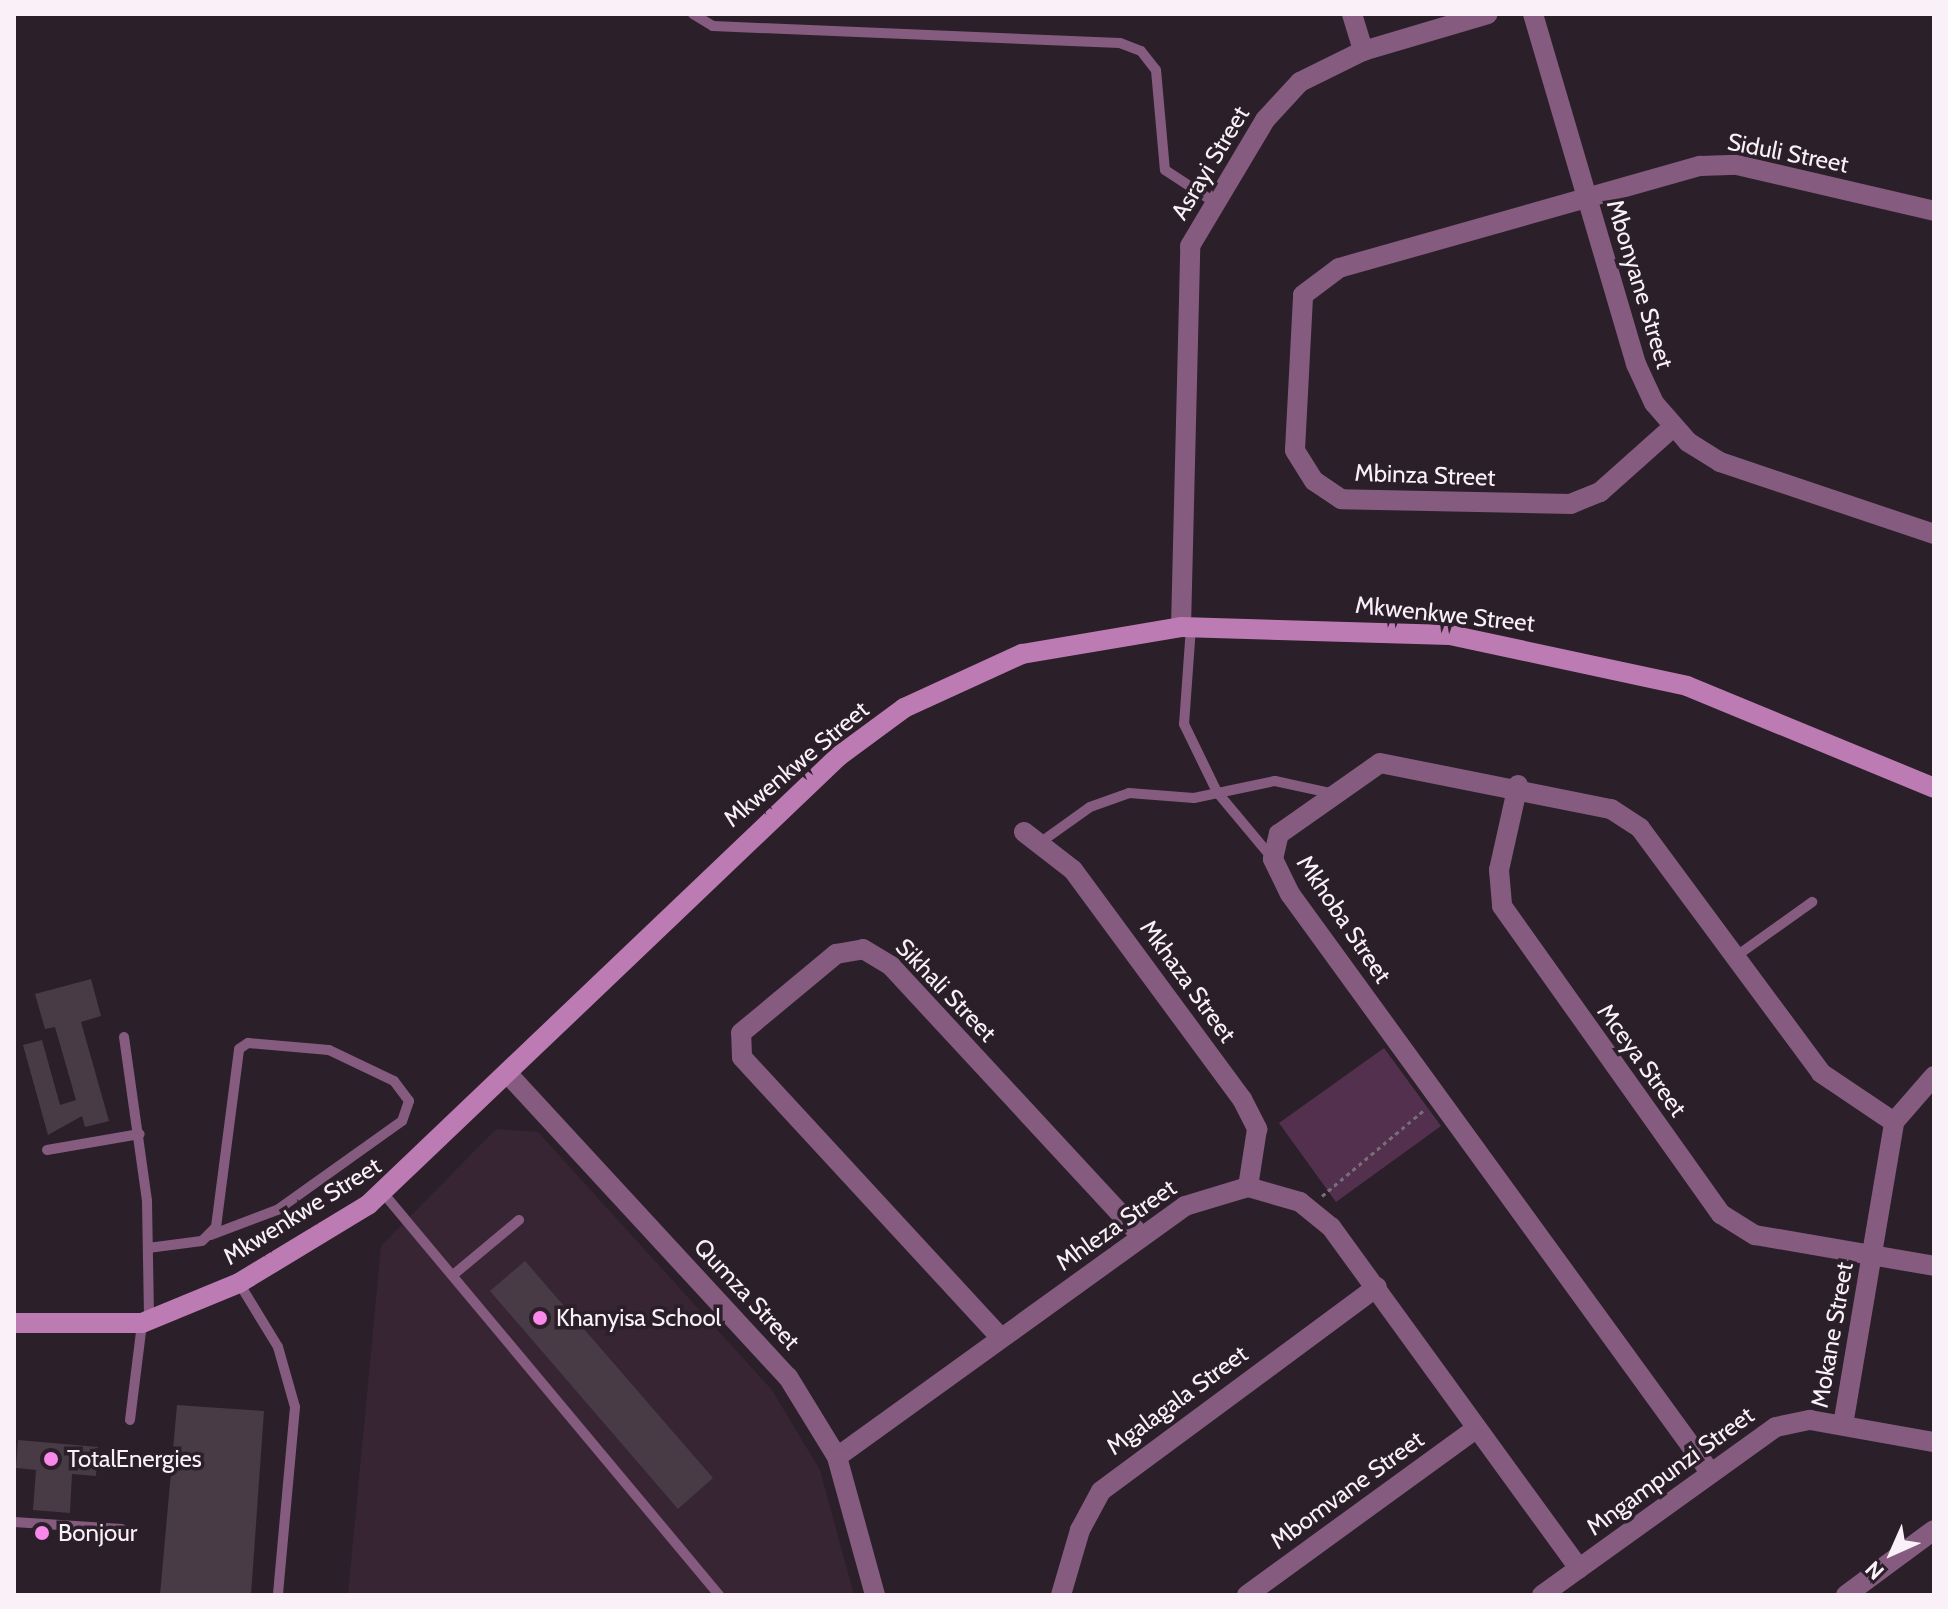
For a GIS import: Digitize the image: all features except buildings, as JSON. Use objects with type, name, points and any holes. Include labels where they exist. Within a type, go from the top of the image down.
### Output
[{"type":"street","points":[[1352,14],[1363,51]]},
{"type":"street","name":"Asrayi Street","points":[[1186,627],[1186,264],[1214,202],[1281,100],[1319,69],[1363,51],[1488,14]]},
{"type":"street","name":"Mbonyane Street","points":[[1533,14],[1636,364],[1673,427],[1720,462],[1934,534]]},
{"type":"street","name":"Siduli Street","points":[[1586,196],[1700,166],[1737,165],[1934,211]]},
{"type":"street","name":"Mbinza Street","points":[[1586,196],[1314,282],[1298,311],[1295,450],[1314,481],[1341,499],[1571,504],[1600,492],[1673,427]]},
{"type":"street","name":"Mkwenkwe Street","points":[[14,1323],[146,1321],[239,1283],[384,1194],[777,811],[904,708],[1022,654],[1186,627],[1450,635],[1543,649],[1687,686],[1928,784]]},
{"type":"street","name":"Mkhoba Street","points":[[1710,1472],[1290,894],[1273,859],[1279,834],[1330,793],[1373,766],[1396,762],[1518,785],[1626,816],[1821,1073],[1894,1122]]},
{"type":"street","name":"Mceya Street","points":[[1518,785],[1499,870],[1502,906],[1721,1214],[1755,1235],[1873,1254]]},
{"type":"street","name":"Mkhaza Street","points":[[1033,837],[1073,870],[1242,1099],[1257,1129],[1248,1187]]},
{"type":"street","name":"Sikhali Street","points":[[1001,1338],[742,1057],[741,1033],[836,954],[863,949],[891,966],[1141,1236]]},
{"type":"street","name":"Qumza Street","points":[[507,1073],[779,1366],[837,1457],[875,1595]]},
{"type":"street","points":[[1894,1122],[1934,1076]]},
{"type":"street","name":"Mokane Street","points":[[1843,1425],[1894,1122]]},
{"type":"street","points":[[1248,1187],[1308,1208],[1377,1287],[1579,1568]]},
{"type":"street","name":"Mhleza Street","points":[[837,1457],[1141,1236],[1207,1195],[1248,1187]]},
{"type":"street","name":"Mokane Street","points":[[1873,1254],[1934,1266]]},
{"type":"street","name":"Mgalagala Street","points":[[1061,1595],[1080,1530],[1101,1491],[1377,1287]]},
{"type":"street","name":"Mngampunzi Street","points":[[1542,1595],[1776,1427],[1843,1425],[1934,1442]]},
{"type":"street","name":"Mbomvane Street","points":[[1247,1595],[1477,1428]]},
{"type":"street","points":[[1846,1595],[1934,1530]]},
{"type":"lane","points":[[693,14],[713,26],[1120,43],[1141,51],[1156,70],[1165,170],[1214,202]]},
{"type":"lane","points":[[1186,627],[1180,706],[1217,792],[1273,859]]},
{"type":"lane","points":[[1033,837],[1090,807],[1129,793],[1194,798],[1275,781],[1330,793]]},
{"type":"lane","points":[[1735,957],[1812,902]]},
{"type":"lane","points":[[124,1037],[140,1134],[148,1248],[146,1321],[130,1420]]},
{"type":"lane","points":[[148,1248],[211,1235],[277,1210],[402,1121],[409,1101],[394,1081],[329,1050],[248,1043],[239,1049],[211,1235]]},
{"type":"lane","points":[[47,1150],[140,1134]]},
{"type":"lane","points":[[384,1194],[719,1595]]},
{"type":"lane","points":[[453,1275],[519,1220]]},
{"type":"lane","points":[[239,1283],[278,1347],[295,1407],[278,1595]]},
{"type":"lane","points":[[14,1522],[122,1529]]},
{"type":"path","points":[[1308,1208],[1438,1099]]},
{"type":"shaded area","points":[[1384,1048],[1441,1126],[1336,1202],[1279,1123]]},
{"type":"shaded area","name":"Khanyisa School","points":[[496,1129],[538,1132],[772,1390],[820,1470],[854,1595],[348,1595],[381,1246]]},
{"type":"place","name":"Khanyisa School","points":[[540,1318]]},
{"type":"place","name":"TotalEnergies","points":[[51,1459]]},
{"type":"place","name":"Bonjour","points":[[42,1533]]}]
